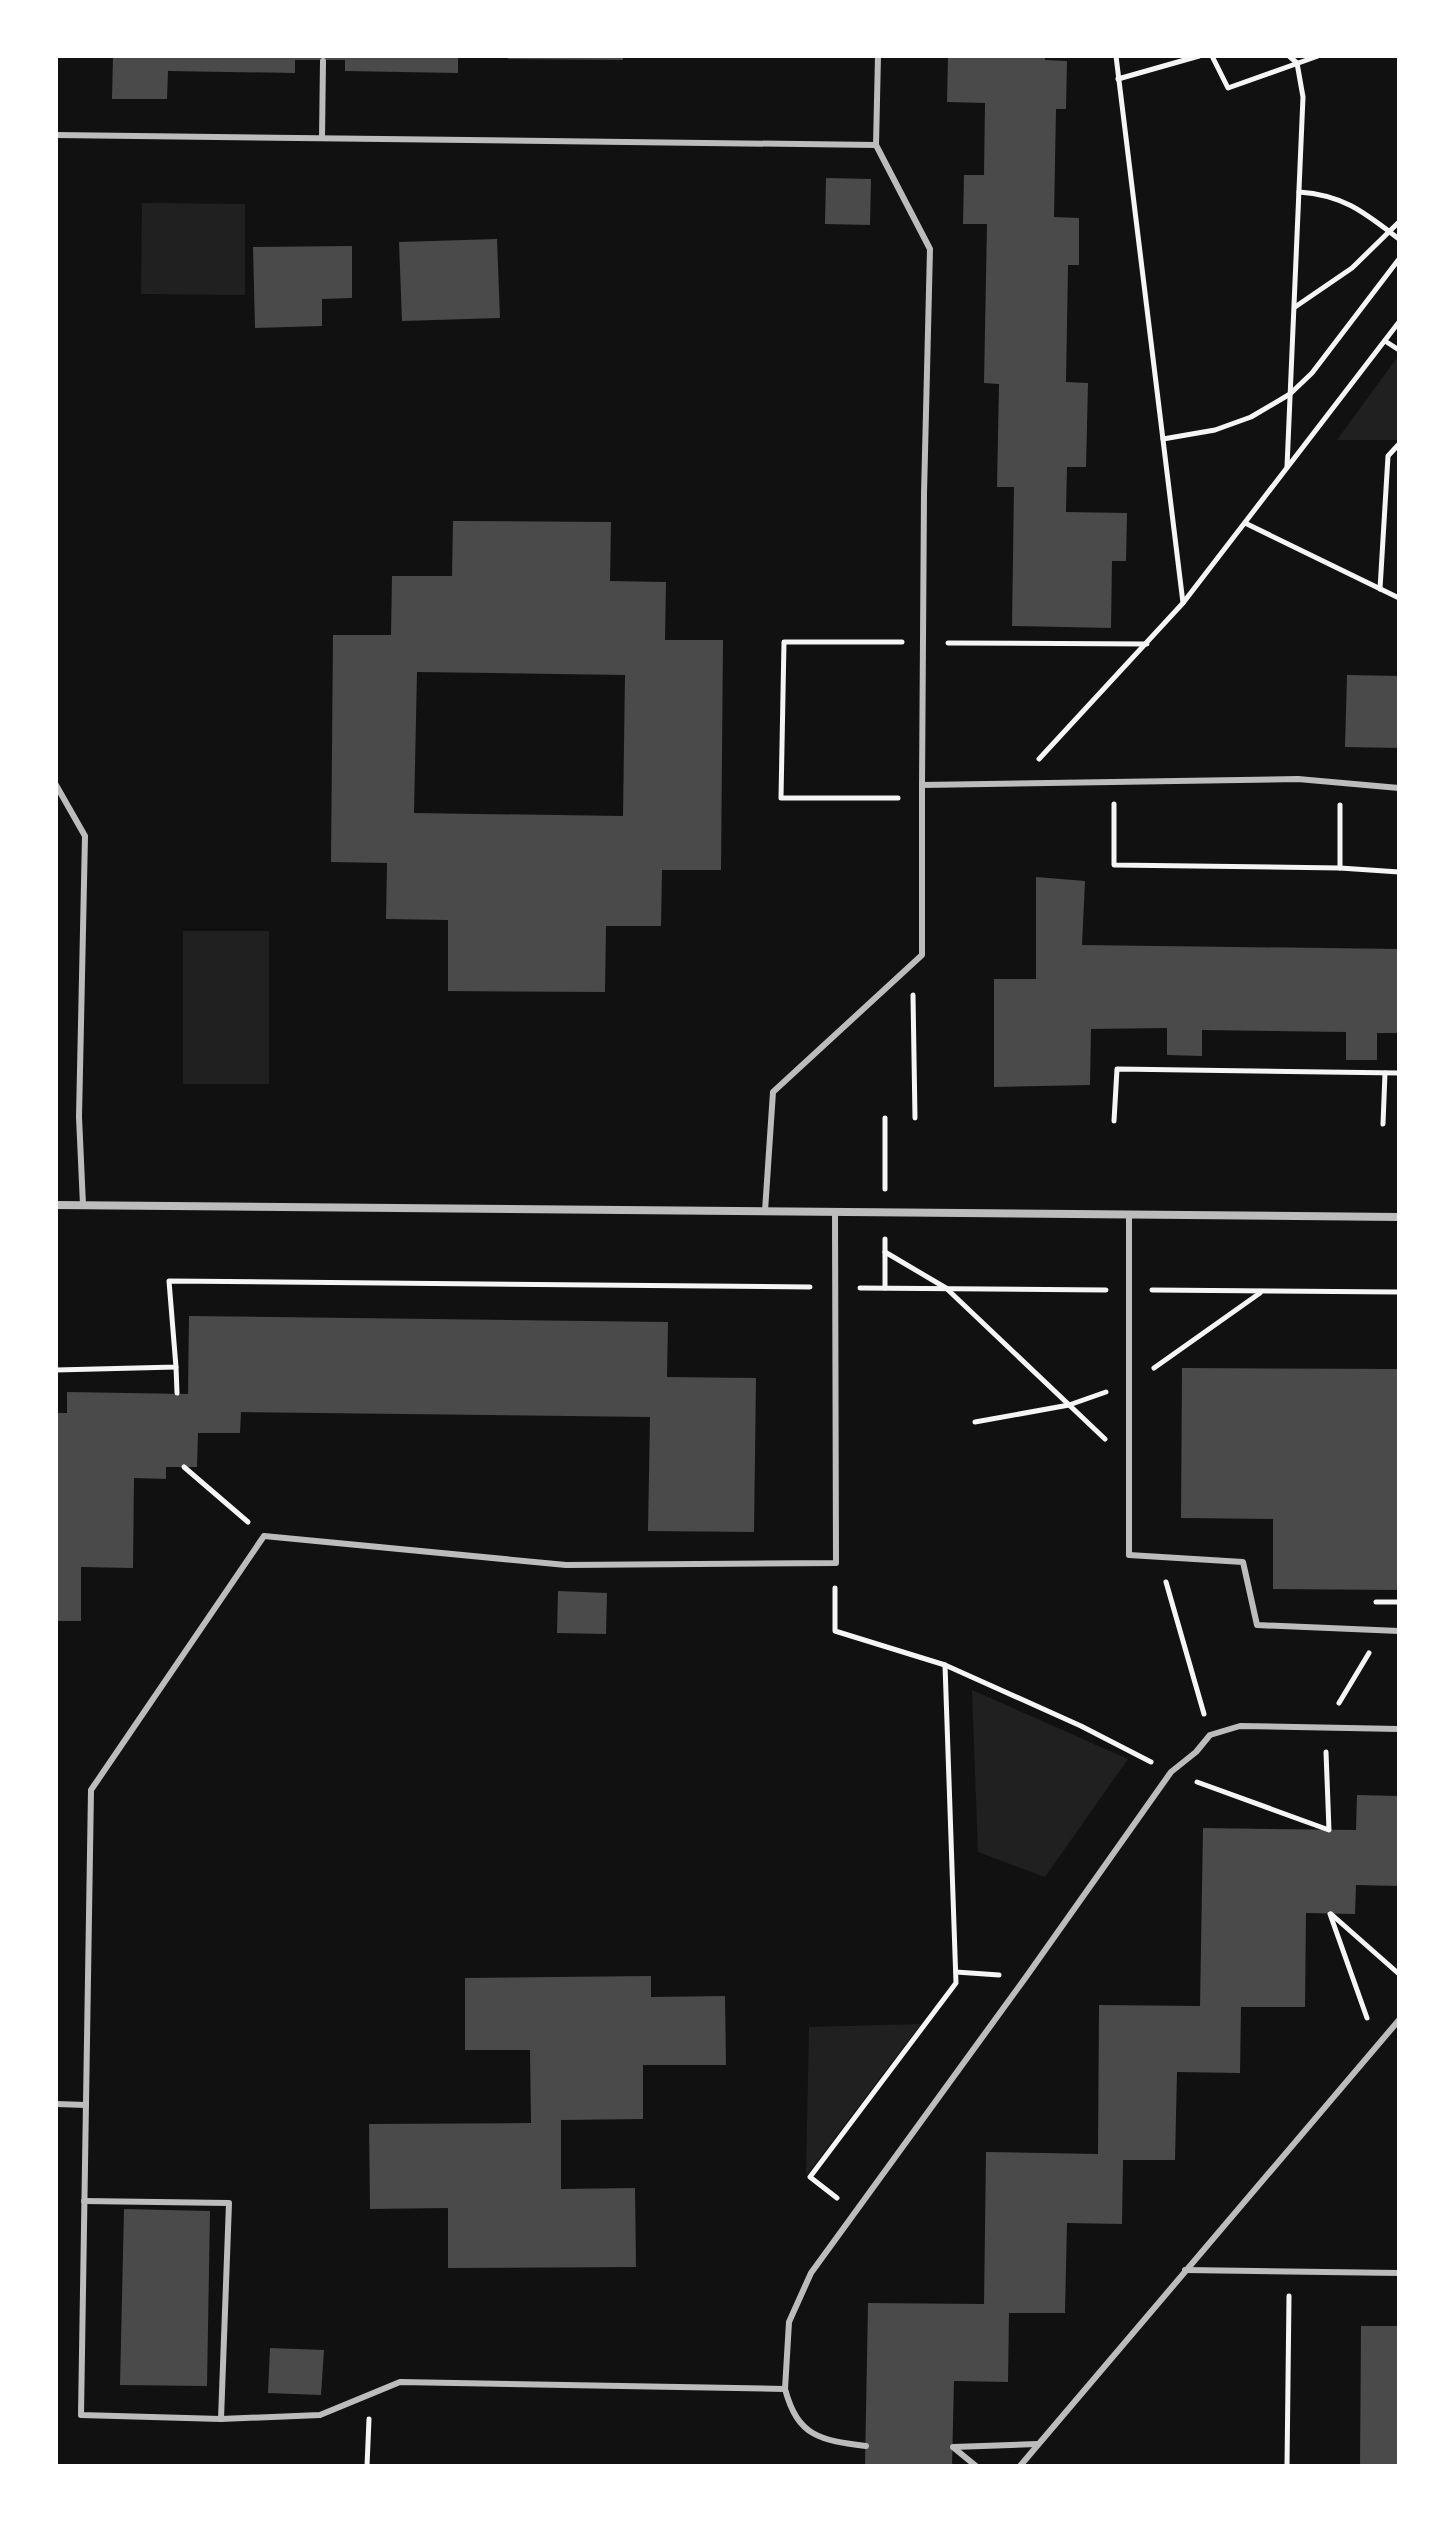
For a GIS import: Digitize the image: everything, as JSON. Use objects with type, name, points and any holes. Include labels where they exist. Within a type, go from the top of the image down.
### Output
[{"type":"street","points":[[56,1205],[1399,1217]]},
{"type":"lane","points":[[765,1211],[773,1092],[922,955],[924,508],[930,249],[876,145],[878,56]]},
{"type":"lane","points":[[322,138],[323,61]]},
{"type":"lane","points":[[56,135],[876,145]]},
{"type":"lane","points":[[922,785],[1298,779],[1399,788]]},
{"type":"lane","points":[[56,785],[85,836],[79,1117],[83,1205]]},
{"type":"lane","points":[[785,2389],[400,2382],[320,2415],[221,2419],[81,2415],[91,1790],[264,1536],[566,1565],[836,1563],[835,1212]]},
{"type":"lane","points":[[1129,1215],[1129,1555],[1243,1562],[1257,1625],[1399,1631]]},
{"type":"lane","points":[[866,2446],[814,2435],[791,2413],[785,2389],[789,2322],[811,2273],[1171,1772],[1196,1752],[1210,1735],[1240,1726],[1399,1729]]},
{"type":"lane","points":[[1020,2466],[1399,2020]]},
{"type":"lane","points":[[56,2104],[86,2105]]},
{"type":"lane","points":[[84,2201],[229,2203],[221,2419]]},
{"type":"lane","points":[[1185,2270],[1399,2273]]},
{"type":"lane","points":[[976,2466],[953,2447],[1037,2444]]},
{"type":"path","points":[[1116,56],[1183,603]]},
{"type":"path","points":[[1118,79],[1199,56]]},
{"type":"path","points":[[1212,56],[1228,88],[1318,56]]},
{"type":"path","points":[[1287,468],[1303,97],[1297,63],[1289,56]]},
{"type":"path","points":[[1299,192],[1318,194],[1358,207],[1399,239]]},
{"type":"path","points":[[1294,307],[1352,268],[1399,222]]},
{"type":"path","points":[[1162,439],[1215,430],[1251,417],[1290,394],[1312,373],[1399,259]]},
{"type":"path","points":[[1032,766],[1183,603],[1399,322]]},
{"type":"path","points":[[1385,341],[1399,350]]},
{"type":"path","points":[[1380,589],[1388,456],[1399,444]]},
{"type":"path","points":[[1245,523],[1399,598]]},
{"type":"path","points":[[1339,781],[1340,868]]},
{"type":"path","points":[[1114,782],[1114,865],[1340,868],[1399,872]]},
{"type":"path","points":[[912,964],[915,1118]]},
{"type":"path","points":[[1114,1121],[1117,1069],[1399,1073]]},
{"type":"path","points":[[1383,1124],[1385,1073]]},
{"type":"path","points":[[885,1252],[946,1288],[1129,1462]]},
{"type":"path","points":[[177,1393],[169,1281],[1399,1292]]},
{"type":"path","points":[[56,1370],[176,1367]]},
{"type":"path","points":[[184,1467],[264,1536]]},
{"type":"path","points":[[1160,1558],[1210,1735]]},
{"type":"path","points":[[836,1563],[835,1631],[945,1665],[1081,1726],[1171,1772],[1329,1830]]},
{"type":"path","points":[[856,2212],[810,2177],[956,1983],[945,1665]]},
{"type":"path","points":[[1377,2045],[1330,1914],[1399,1974]]},
{"type":"path","points":[[956,1972],[1026,1977]]},
{"type":"path","points":[[1287,2466],[1290,2271]]},
{"type":"path","points":[[367,2466],[370,2395]]},
{"type":"shaded area","points":[[142,203],[245,204],[245,295],[141,294]]},
{"type":"shaded area","points":[[1399,355],[1399,440],[1337,440]]},
{"type":"shaded area","points":[[183,931],[269,931],[269,1084],[183,1084]]},
{"type":"shaded area","points":[[972,1690],[1128,1759],[1045,1877],[978,1852]]},
{"type":"shaded area","points":[[921,2024],[806,2176],[809,2027]]},
{"type":"building","points":[[113,56],[458,56],[458,73],[345,71],[345,60],[295,60],[295,73],[168,71],[167,99],[112,99]]},
{"type":"building","points":[[508,56],[623,56],[623,60],[508,59]]},
{"type":"building","points":[[948,56],[1045,56],[1045,60],[1067,61],[1066,109],[1056,109],[1054,217],[1079,218],[1079,265],[1068,265],[1066,382],[1088,383],[1086,467],[1067,467],[1066,512],[1127,513],[1126,561],[1112,561],[1111,628],[1012,626],[1014,487],[997,487],[999,384],[984,383],[987,224],[963,224],[964,175],[984,175],[985,103],[947,102]]},
{"type":"building","points":[[826,178],[871,179],[870,225],[825,224]]},
{"type":"building","points":[[497,239],[500,318],[402,321],[399,242]]},
{"type":"building","points":[[352,246],[352,298],[322,299],[322,326],[255,328],[253,247]]},
{"type":"building","points":[[453,521],[611,522],[610,581],[666,582],[665,640],[723,640],[721,870],[662,870],[661,926],[606,926],[605,992],[448,991],[448,920],[386,919],[387,863],[331,862],[333,635],[391,635],[392,576],[452,576]],"holes":[[[417,672],[625,675],[623,816],[414,813]]]},
{"type":"building","points":[[1347,675],[1399,676],[1399,748],[1345,747]]},
{"type":"building","points":[[1036,877],[1085,881],[1082,945],[1399,949],[1399,1033],[1377,1033],[1377,1060],[1346,1060],[1346,1032],[1202,1030],[1202,1056],[1167,1055],[1167,1028],[1091,1029],[1090,1085],[994,1087],[994,979],[1036,979]]},
{"type":"building","points":[[189,1316],[668,1322],[667,1377],[756,1378],[754,1532],[648,1531],[650,1417],[241,1412],[240,1433],[198,1433],[197,1467],[166,1467],[166,1479],[134,1478],[133,1568],[81,1567],[81,1621],[56,1621],[56,1413],[67,1413],[67,1392],[188,1394]]},
{"type":"building","points":[[1182,1368],[1399,1369],[1399,1590],[1273,1589],[1273,1519],[1181,1518]]},
{"type":"building","points":[[558,1591],[607,1593],[606,1634],[557,1633]]},
{"type":"building","points":[[1357,1795],[1399,1796],[1399,1886],[1356,1885],[1355,1914],[1306,1913],[1305,2007],[1241,2007],[1240,2073],[1177,2072],[1175,2160],[1123,2160],[1122,2224],[1067,2223],[1065,2313],[1009,2313],[1008,2382],[954,2381],[952,2466],[865,2466],[868,2303],[984,2304],[986,2152],[1098,2154],[1099,2005],[1200,2006],[1203,1828],[1356,1830]]},
{"type":"building","points":[[651,1976],[651,1997],[725,1996],[726,2065],[643,2065],[643,2119],[561,2120],[561,2189],[635,2188],[636,2267],[448,2268],[448,2208],[370,2209],[369,2124],[531,2123],[530,2050],[465,2050],[465,1978]]},
{"type":"building","points":[[124,2209],[210,2211],[207,2386],[120,2385]]},
{"type":"building","points":[[1361,2326],[1399,2326],[1399,2466],[1360,2466]]},
{"type":"building","points":[[270,2348],[324,2350],[321,2395],[268,2393]]}]
